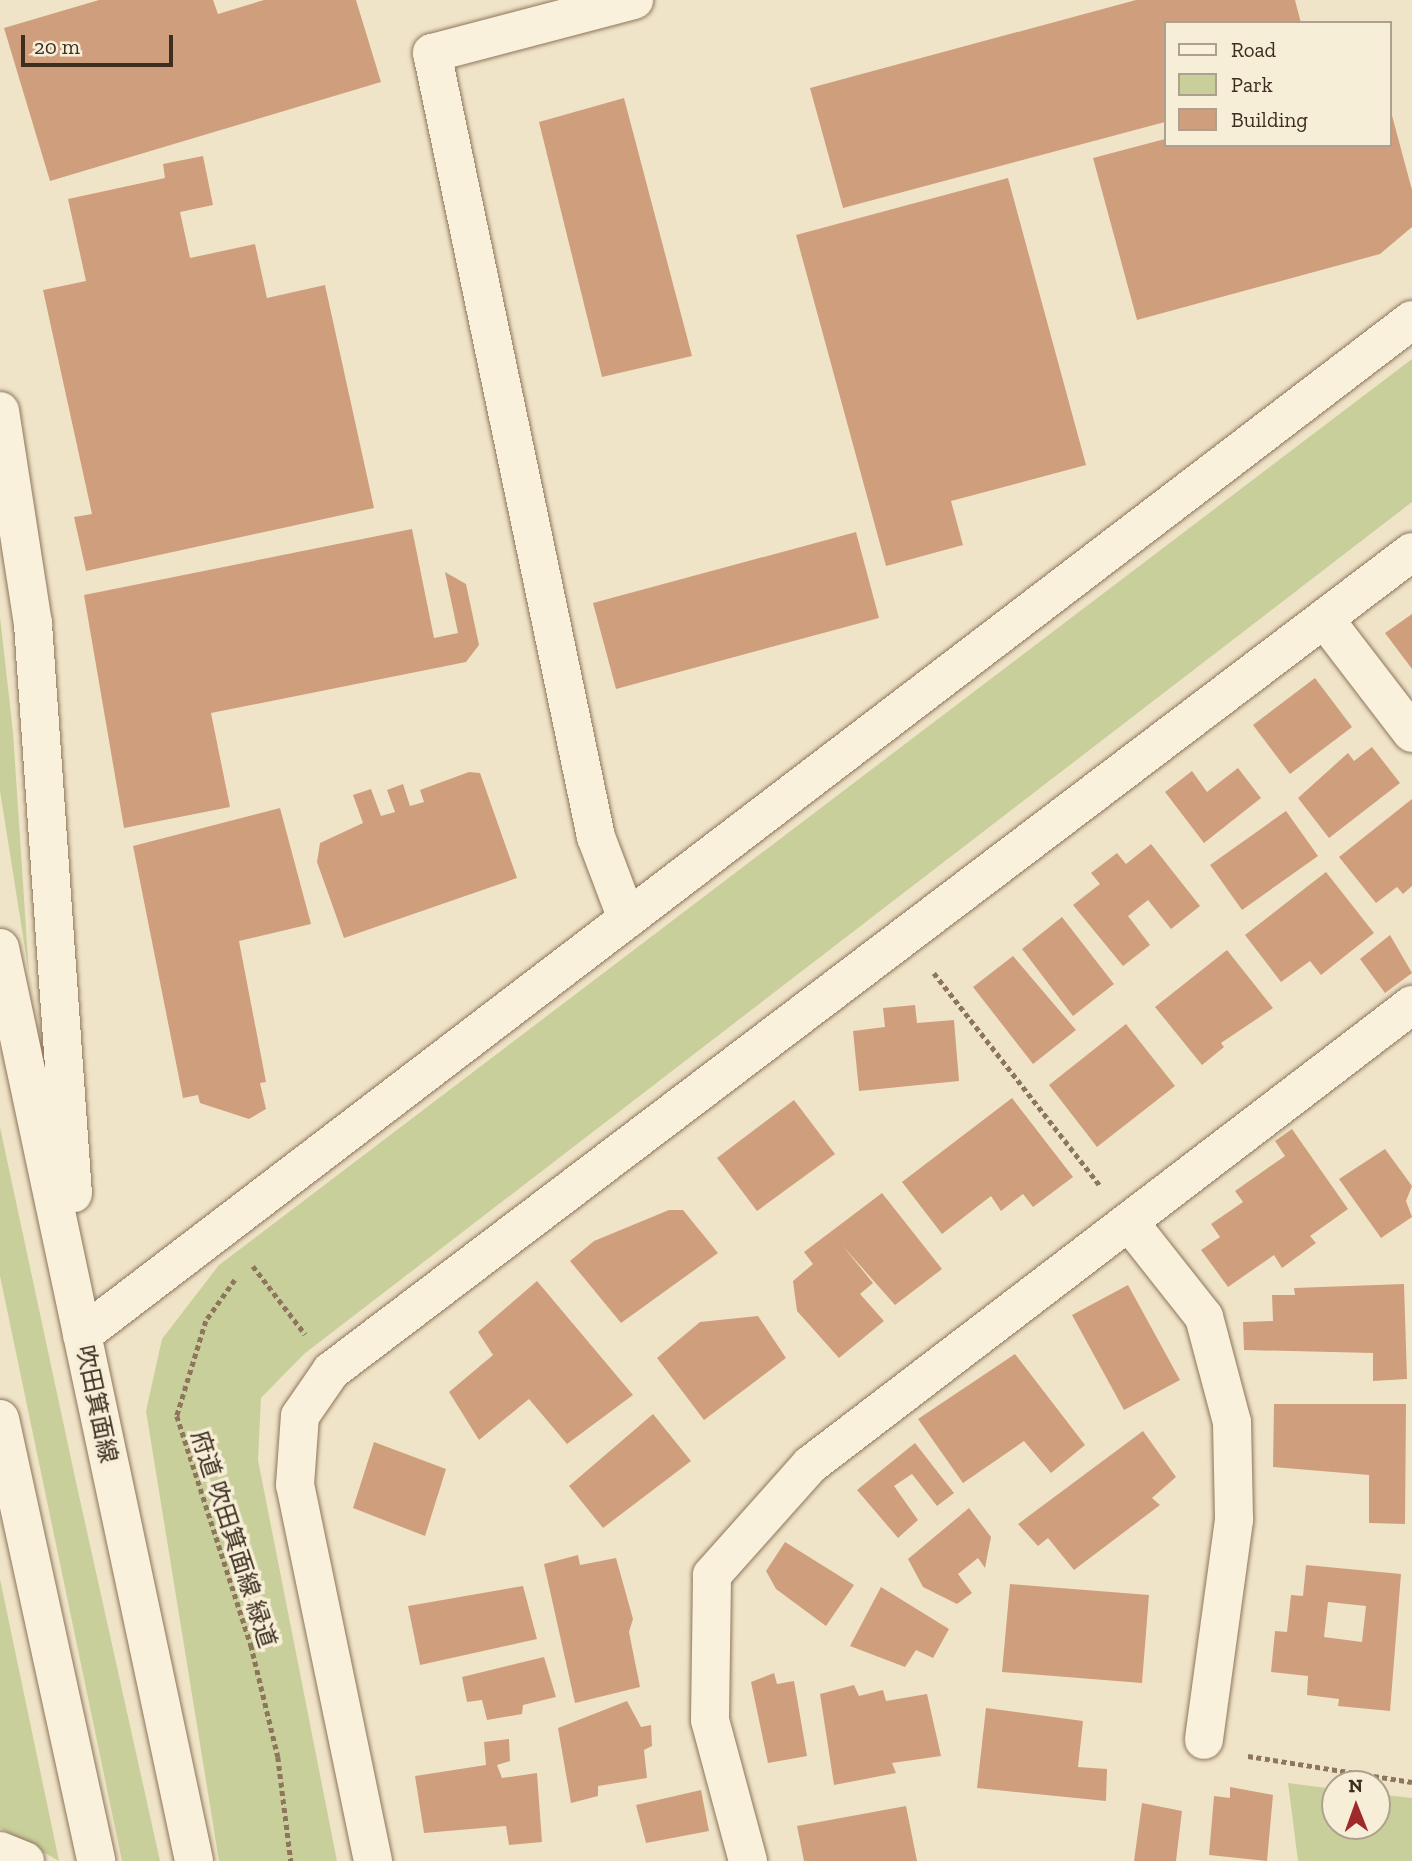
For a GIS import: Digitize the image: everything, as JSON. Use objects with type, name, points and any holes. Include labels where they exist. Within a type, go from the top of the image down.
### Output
[{"type":"street","points":[[627,919],[596,837],[432,53],[634,0]]},
{"type":"street","points":[[82,1335],[1412,320]]},
{"type":"street","points":[[0,411],[33,624],[82,1335]]},
{"type":"street","points":[[373,1861],[295,1485],[300,1416],[331,1371],[1326,621],[1412,552]]},
{"type":"street","points":[[1326,621],[1412,733]]},
{"type":"street","name":"吹田箕面線","points":[[0,948],[194,1861]]},
{"type":"street","points":[[748,1861],[710,1720],[712,1575],[810,1465],[1412,1005]]},
{"type":"street","points":[[1129,1222],[1204,1317],[1232,1422],[1234,1520],[1204,1740]]},
{"type":"street","points":[[0,1419],[6,1459],[96,1861]]},
{"type":"street","points":[[0,1851],[25,1861]]},
{"type":"path","points":[[906,936],[1129,1222]]},
{"type":"path","name":"府道 吹田箕面線 緑道","points":[[291,1861],[270,1718],[177,1416],[219,1296],[256,1264],[331,1371]]},
{"type":"path","points":[[1204,1740],[1267,1763],[1412,1782]]},
{"type":"green space","points":[[1412,359],[1412,502],[304,1354],[261,1398],[258,1460],[337,1861],[219,1861],[146,1411],[162,1339],[219,1265]]},
{"type":"green space","points":[[0,617],[13,732],[29,974],[0,791]]},
{"type":"green space","points":[[0,1127],[160,1861],[122,1861],[0,1276]]},
{"type":"green space","points":[[0,1579],[59,1861],[0,1828]]},
{"type":"green space","points":[[1288,1783],[1321,1787],[1321,1840],[1391,1840],[1391,1796],[1412,1798],[1412,1861],[1298,1861]]},
{"type":"building","points":[[99,0],[213,0],[218,14],[264,0],[356,0],[381,82],[50,181],[4,28]]},
{"type":"building","points":[[1136,0],[1295,0],[1300,21],[1164,21],[1164,122],[843,208],[810,88]]},
{"type":"building","points":[[624,98],[692,356],[602,377],[539,122]]},
{"type":"building","points":[[1391,112],[1412,190],[1412,227],[1380,254],[1137,320],[1093,158],[1164,139],[1164,147],[1391,147]]},
{"type":"building","points":[[203,156],[213,205],[180,212],[190,258],[255,244],[267,298],[325,285],[374,508],[86,571],[74,517],[92,514],[43,290],[86,281],[68,199],[165,178],[163,164]]},
{"type":"building","points":[[1008,178],[1086,465],[951,501],[963,545],[886,566],[796,235]]},
{"type":"building","points":[[412,529],[434,638],[458,633],[445,572],[466,584],[479,645],[466,662],[211,713],[230,807],[124,828],[84,595]]},
{"type":"building","points":[[856,532],[879,618],[616,689],[593,603]]},
{"type":"building","points":[[1412,614],[1412,669],[1385,633]]},
{"type":"building","points":[[1315,678],[1352,727],[1290,774],[1253,725]]},
{"type":"building","points":[[1372,747],[1400,783],[1329,838],[1298,798],[1348,753],[1354,761]]},
{"type":"building","points":[[1238,768],[1261,798],[1204,843],[1165,792],[1192,771],[1207,792]]},
{"type":"building","points":[[469,772],[480,773],[517,878],[344,938],[317,862],[320,843],[363,823],[353,795],[371,789],[381,816],[395,812],[387,790],[403,784],[410,806],[424,802],[420,790]]},
{"type":"building","points":[[1412,799],[1412,886],[1403,894],[1397,887],[1376,903],[1339,857]]},
{"type":"building","points":[[280,808],[311,924],[239,941],[266,1082],[260,1083],[266,1109],[249,1119],[200,1103],[198,1095],[183,1098],[133,846]]},
{"type":"building","points":[[1286,811],[1318,856],[1242,910],[1210,865]]},
{"type":"building","points":[[1151,844],[1200,906],[1171,929],[1148,900],[1128,916],[1150,945],[1123,966],[1073,905],[1100,884],[1091,873],[1117,853],[1126,864]]},
{"type":"building","points":[[1326,872],[1374,933],[1321,975],[1310,961],[1281,982],[1245,935]]},
{"type":"building","points":[[1062,917],[1114,984],[1073,1016],[1022,949]]},
{"type":"building","points":[[1390,935],[1412,973],[1385,993],[1360,959]]},
{"type":"building","points":[[1227,950],[1273,1008],[1221,1043],[1224,1047],[1202,1065],[1155,1007]]},
{"type":"building","points":[[1013,956],[1076,1030],[1033,1064],[973,987]]},
{"type":"building","points":[[915,1005],[917,1023],[954,1020],[959,1081],[859,1091],[853,1031],[885,1027],[883,1008]]},
{"type":"building","points":[[1126,1024],[1175,1086],[1097,1147],[1049,1085]]},
{"type":"building","points":[[1012,1098],[1073,1177],[1033,1207],[1023,1194],[1001,1211],[991,1196],[942,1234],[902,1182]]},
{"type":"building","points":[[794,1100],[835,1154],[757,1211],[717,1158]]},
{"type":"building","points":[[1292,1129],[1348,1209],[1310,1236],[1316,1243],[1282,1268],[1274,1255],[1228,1287],[1201,1250],[1220,1237],[1211,1224],[1243,1202],[1235,1191],[1285,1156],[1275,1141]]},
{"type":"building","points":[[1385,1149],[1412,1186],[1406,1201],[1412,1217],[1381,1238],[1339,1179]]},
{"type":"building","points":[[882,1193],[942,1269],[895,1305],[842,1245],[873,1283],[860,1294],[884,1321],[839,1358],[797,1311],[793,1281],[813,1264],[804,1252]]},
{"type":"building","points":[[669,1210],[683,1210],[718,1253],[621,1323],[570,1261],[594,1241]]},
{"type":"building","points":[[537,1281],[633,1395],[567,1444],[529,1399],[479,1440],[449,1392],[493,1355],[478,1332]]},
{"type":"building","points":[[1404,1284],[1407,1379],[1373,1381],[1373,1353],[1244,1350],[1243,1322],[1273,1321],[1272,1295],[1295,1295],[1294,1288]]},
{"type":"building","points":[[1128,1285],[1180,1380],[1124,1410],[1072,1315]]},
{"type":"building","points":[[758,1316],[786,1358],[704,1420],[657,1358],[700,1322]]},
{"type":"building","points":[[1015,1354],[1085,1445],[1051,1473],[1024,1441],[963,1483],[918,1419]]},
{"type":"building","points":[[1274,1404],[1406,1404],[1405,1524],[1369,1523],[1369,1475],[1273,1467]]},
{"type":"building","points":[[653,1414],[691,1461],[603,1528],[569,1486]]},
{"type":"building","points":[[1143,1431],[1176,1477],[1152,1498],[1160,1505],[1074,1570],[1048,1538],[1038,1546],[1018,1524]]},
{"type":"building","points":[[374,1442],[446,1469],[425,1536],[353,1508]]},
{"type":"building","points":[[915,1443],[954,1493],[937,1506],[912,1474],[894,1486],[918,1520],[898,1538],[857,1490]]},
{"type":"building","points":[[969,1508],[991,1537],[985,1568],[978,1558],[958,1574],[972,1593],[957,1604],[923,1587],[908,1559]]},
{"type":"building","points":[[785,1542],[854,1585],[826,1626],[776,1589],[766,1571]]},
{"type":"building","points":[[578,1555],[580,1565],[616,1558],[633,1619],[629,1632],[640,1687],[575,1703],[544,1564]]},
{"type":"building","points":[[1306,1565],[1401,1574],[1390,1711],[1338,1706],[1339,1699],[1307,1695],[1308,1676],[1271,1672],[1275,1631],[1287,1632],[1291,1595],[1303,1596]],"holes":[[[1328,1602],[1366,1606],[1362,1642],[1324,1637]]]},
{"type":"building","points":[[1010,1584],[1149,1595],[1142,1683],[1002,1672]]},
{"type":"building","points":[[523,1586],[537,1639],[420,1665],[408,1606]]},
{"type":"building","points":[[881,1587],[949,1629],[933,1658],[916,1650],[905,1667],[850,1646]]},
{"type":"building","points":[[544,1657],[556,1697],[523,1705],[522,1714],[487,1720],[482,1700],[467,1702],[462,1677]]},
{"type":"building","points":[[774,1673],[777,1684],[794,1681],[807,1756],[768,1763],[751,1682]]},
{"type":"building","points":[[854,1685],[859,1696],[883,1690],[886,1701],[927,1694],[941,1756],[892,1763],[896,1773],[834,1785],[820,1694]]},
{"type":"building","points":[[627,1701],[641,1727],[651,1725],[652,1746],[644,1750],[647,1778],[598,1786],[598,1796],[571,1803],[558,1728]]},
{"type":"building","points":[[986,1708],[1083,1721],[1078,1767],[1107,1769],[1106,1801],[977,1788]]},
{"type":"building","points":[[509,1739],[510,1761],[497,1765],[502,1778],[537,1773],[542,1842],[509,1845],[506,1826],[424,1833],[415,1776],[486,1765],[484,1742]]},
{"type":"building","points":[[1230,1787],[1273,1795],[1267,1861],[1209,1855],[1214,1796],[1230,1798]]},
{"type":"building","points":[[701,1790],[709,1831],[646,1843],[636,1805]]},
{"type":"building","points":[[1142,1803],[1182,1811],[1176,1861],[1134,1861]]},
{"type":"building","points":[[906,1806],[917,1861],[804,1861],[797,1826]]}]
